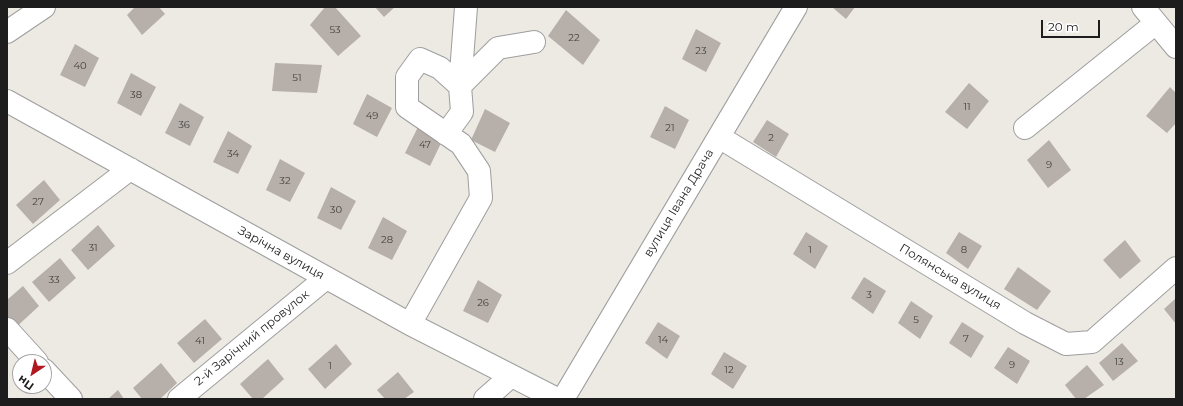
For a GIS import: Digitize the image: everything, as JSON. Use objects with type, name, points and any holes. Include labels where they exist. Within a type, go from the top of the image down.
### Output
[{"type":"street","points":[[7,32],[44,7]]},
{"type":"street","points":[[446,134],[462,112],[460,86],[466,7]]},
{"type":"street","name":"вулиця Івана Драча","points":[[563,399],[796,7]]},
{"type":"street","points":[[1025,128],[1150,15],[1176,47]]},
{"type":"street","points":[[460,86],[498,48],[534,42]]},
{"type":"street","points":[[410,324],[480,198],[479,171],[461,144],[407,108],[407,77],[420,59],[440,68],[460,86]]},
{"type":"street","name":"Зарічна вулиця","points":[[7,101],[410,324],[557,399]]},
{"type":"street","name":"Полянська вулиця","points":[[719,137],[1025,322],[1066,344],[1092,342],[1176,268]]},
{"type":"street","points":[[7,263],[130,169]]},
{"type":"street","name":"2-й Зарічний провулок","points":[[179,399],[326,278]]},
{"type":"street","points":[[7,329],[30,354]]},
{"type":"street","points":[[485,399],[511,376]]},
{"type":"street","points":[[52,379],[71,399]]},
{"type":"building","points":[[135,7],[159,7],[165,14],[142,35],[127,15]]},
{"type":"building","points":[[325,7],[335,7],[361,36],[338,56],[310,25]]},
{"type":"building","points":[[375,7],[395,7],[384,17]]},
{"type":"building","points":[[832,7],[855,7],[846,19]]},
{"type":"building","points":[[566,10],[600,40],[583,65],[548,36]]},
{"type":"building","points":[[696,29],[721,43],[706,72],[682,59]]},
{"type":"building","points":[[75,44],[99,58],[85,87],[60,75]]},
{"type":"building","points":[[275,63],[322,65],[317,93],[272,91]]},
{"type":"building","points":[[131,73],[156,87],[141,116],[117,103]]},
{"type":"building","points":[[969,83],[989,101],[967,129],[945,112]]},
{"type":"building","points":[[1170,87],[1176,93],[1176,123],[1167,133],[1146,116]]},
{"type":"building","points":[[367,94],[392,108],[377,137],[353,124]]},
{"type":"building","points":[[180,103],[204,117],[190,146],[165,133]]},
{"type":"building","points":[[665,106],[689,120],[675,149],[650,137]]},
{"type":"building","points":[[485,109],[510,123],[495,152],[471,140]]},
{"type":"building","points":[[767,120],[789,134],[776,157],[753,142]]},
{"type":"building","points":[[420,123],[444,137],[430,166],[405,153]]},
{"type":"building","points":[[228,131],[252,146],[238,174],[213,162]]},
{"type":"building","points":[[1049,140],[1071,170],[1048,188],[1027,160]]},
{"type":"building","points":[[280,159],[305,173],[290,202],[266,190]]},
{"type":"building","points":[[44,180],[60,200],[33,224],[16,205]]},
{"type":"building","points":[[331,187],[356,201],[341,230],[317,218]]},
{"type":"building","points":[[383,217],[407,231],[392,260],[368,248]]},
{"type":"building","points":[[98,225],[115,246],[88,270],[71,250]]},
{"type":"building","points":[[806,232],[828,246],[815,269],[793,254]]},
{"type":"building","points":[[959,232],[982,246],[968,269],[946,253]]},
{"type":"building","points":[[1125,240],[1141,261],[1120,279],[1103,260]]},
{"type":"building","points":[[60,258],[76,278],[49,302],[32,282]]},
{"type":"building","points":[[1018,267],[1051,291],[1037,310],[1004,289]]},
{"type":"building","points":[[864,277],[886,291],[873,314],[851,298]]},
{"type":"building","points":[[478,280],[502,295],[488,323],[463,311]]},
{"type":"building","points":[[23,286],[39,306],[12,331],[7,325],[7,300]]},
{"type":"building","points":[[1176,298],[1176,324],[1164,309]]},
{"type":"building","points":[[911,301],[933,316],[920,339],[898,323]]},
{"type":"building","points":[[205,319],[222,339],[194,363],[177,343]]},
{"type":"building","points":[[658,322],[680,336],[667,359],[645,343]]},
{"type":"building","points":[[962,322],[984,336],[971,358],[949,343]]},
{"type":"building","points":[[1122,343],[1138,361],[1113,381],[1099,363]]},
{"type":"building","points":[[336,344],[352,364],[325,389],[308,369]]},
{"type":"building","points":[[1008,347],[1030,361],[1017,384],[994,368]]},
{"type":"building","points":[[724,352],[747,366],[733,389],[711,374]]},
{"type":"building","points":[[268,359],[284,379],[262,399],[253,399],[240,384]]},
{"type":"building","points":[[161,363],[177,383],[160,399],[142,399],[133,388]]},
{"type":"building","points":[[1087,365],[1104,385],[1084,399],[1076,399],[1065,385]]},
{"type":"building","points":[[398,372],[414,392],[404,399],[385,399],[377,390]]},
{"type":"building","points":[[118,390],[124,399],[108,399]]}]
